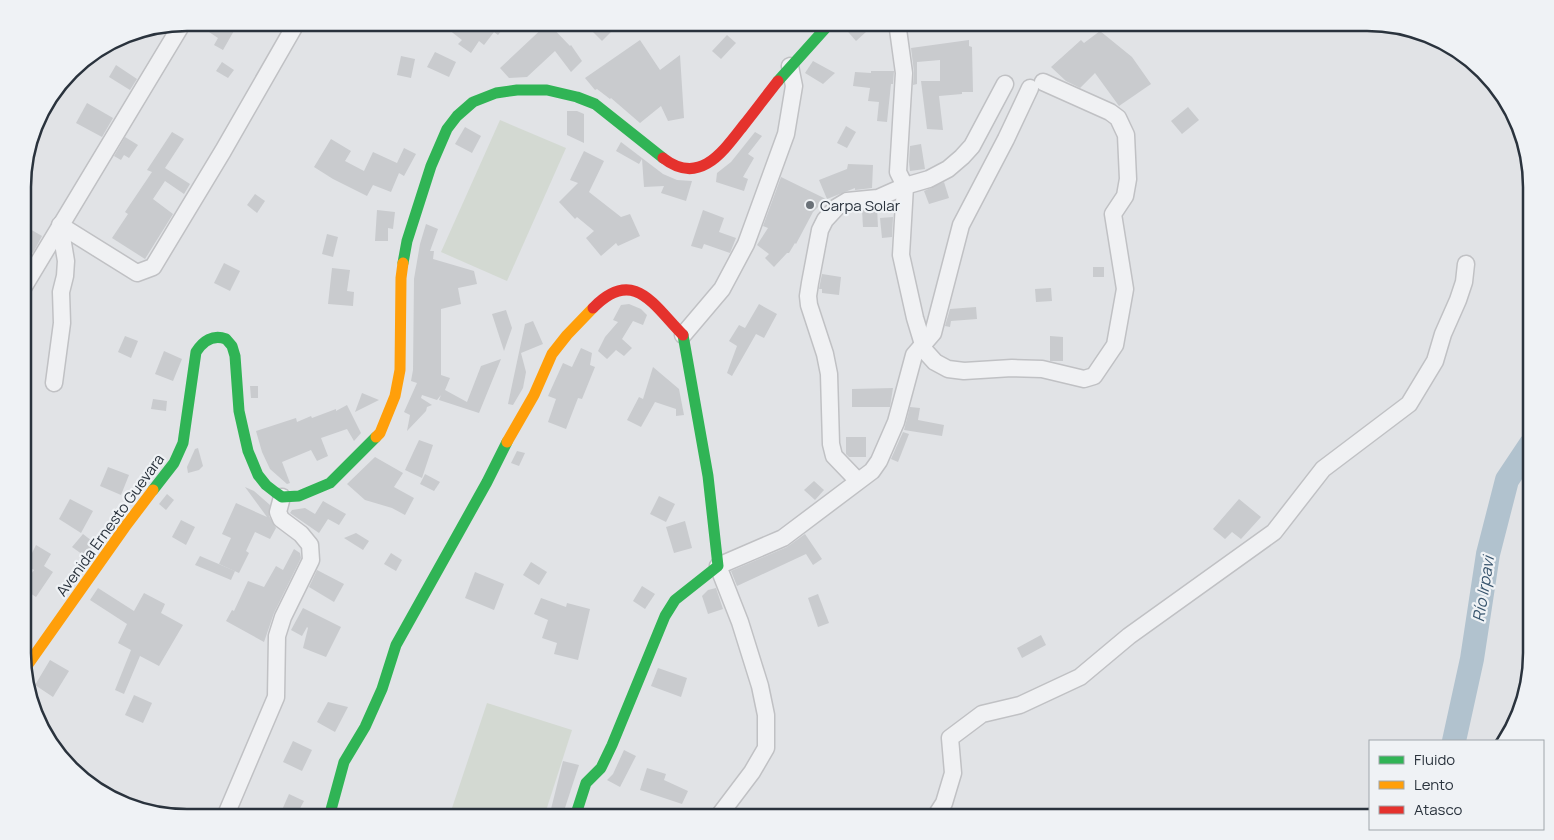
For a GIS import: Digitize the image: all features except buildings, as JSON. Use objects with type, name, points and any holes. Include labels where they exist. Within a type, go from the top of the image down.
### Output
[{"type":"main road","points":[[282,497],[299,496],[330,483],[380,433],[395,396],[400,370],[401,278],[407,241],[431,166],[447,129],[456,116],[473,102],[496,93],[517,90],[547,90],[595,104],[671,164],[697,169],[721,154],[790,66],[822,31]]},
{"type":"main road","points":[[331,809],[344,762],[365,727],[382,689],[396,645],[469,516],[509,438],[534,395],[552,354],[567,334],[605,296],[616,292],[632,290],[642,293],[657,306],[683,335],[708,476],[718,566],[675,600],[639,676],[612,745],[600,768],[586,783],[578,809]]},
{"type":"main road","name":"Avenida Ernesto Guevara","points":[[32,659],[125,526],[174,463],[183,444],[196,352],[203,343],[212,338],[221,337],[228,340],[232,346],[235,358],[239,409],[253,465],[264,483],[282,497]]},
{"type":"street","points":[[724,809],[752,772],[766,748],[766,715],[760,686],[740,622],[718,566],[783,538],[872,471],[879,461],[896,422],[914,355],[922,344],[933,333],[960,224],[1036,85],[1110,112],[1118,118],[1126,134],[1128,179],[1125,196],[1113,214],[1125,289],[1115,345],[1094,376],[1084,379],[1042,369],[1012,368],[964,371],[948,369],[935,362],[925,352],[922,344],[901,255],[905,186],[898,172],[904,73],[897,31]]},
{"type":"street","points":[[32,273],[177,32]]},
{"type":"street","points":[[60,224],[136,273],[153,267],[291,32]]},
{"type":"street","points":[[683,335],[722,289],[746,244],[786,134],[794,86],[790,66]]},
{"type":"street","points":[[858,481],[834,456],[831,444],[829,374],[825,354],[809,305],[810,283],[820,230],[825,220],[837,207],[848,201],[878,198],[905,186],[929,179],[948,169],[962,158],[972,146],[1005,84]]},
{"type":"street","points":[[54,383],[62,322],[61,292],[66,261],[60,224]]},
{"type":"street","points":[[941,808],[953,773],[950,738],[982,714],[1020,704],[1080,677],[1129,636],[1274,532],[1323,469],[1410,404],[1435,362],[1464,282],[1466,264]]},
{"type":"street","points":[[229,809],[276,697],[277,636],[283,618],[312,560],[310,545],[301,534],[280,518],[278,512],[282,497]]},
{"type":"shaded area","points":[[500,120],[566,148],[507,281],[441,252]]},
{"type":"shaded area","points":[[487,703],[572,730],[547,809],[452,809]]},
{"type":"waterway","name":"Río Irpavi","points":[[1454,740],[1472,659],[1488,554],[1507,480],[1523,456]]},
{"type":"traffic: fast","points":[[778,81],[823,31]]},
{"type":"traffic: fast","points":[[403,263],[407,241],[431,166],[447,129],[457,116],[473,102],[496,93],[517,90],[547,90],[577,97],[595,104],[663,158]]},
{"type":"traffic: fast","points":[[578,809],[586,783],[601,768],[612,745],[665,616],[675,600],[718,566],[708,476],[683,335]]},
{"type":"traffic: fast","points":[[153,490],[174,463],[183,443],[196,352],[209,339],[217,337],[226,339],[232,346],[235,356],[239,411],[248,451],[258,475],[266,485],[282,497],[299,496],[330,483],[376,437]]},
{"type":"traffic: fast","points":[[331,809],[344,762],[365,727],[382,689],[396,645],[487,482],[507,442]]},
{"type":"traffic: slow","points":[[376,437],[380,433],[395,396],[400,370],[401,278],[403,263]]},
{"type":"traffic: slow","points":[[507,442],[534,395],[552,354],[593,308]]},
{"type":"traffic: slow","points":[[32,659],[153,490]]},
{"type":"traffic: jam","points":[[663,158],[676,166],[688,169],[709,163],[727,146],[778,81]]},
{"type":"traffic: jam","points":[[593,308],[607,296],[620,290],[632,290],[653,303],[683,335]]},
{"type":"place","name":"Carpa Solar","points":[[810,205]]}]
